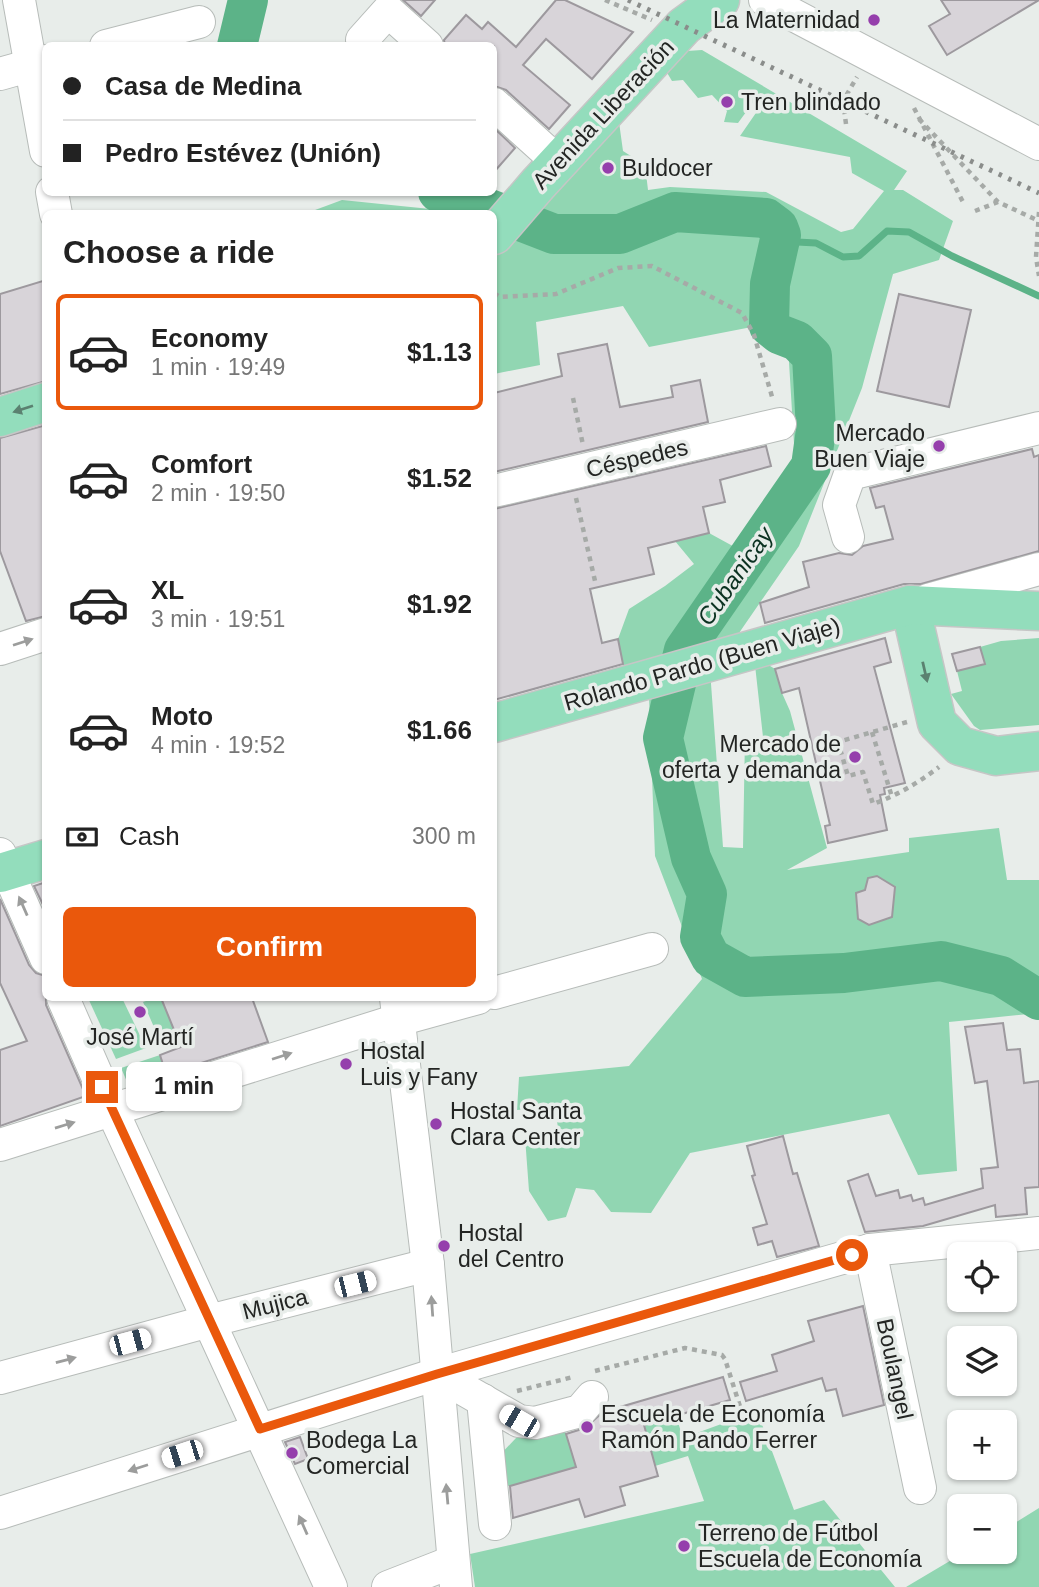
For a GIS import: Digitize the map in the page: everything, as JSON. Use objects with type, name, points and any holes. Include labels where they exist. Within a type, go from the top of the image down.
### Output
[{"type":"main road","name":"Avenida Liberación","points":[[497,232],[679,32],[720,0]]},
{"type":"main road","points":[[0,417],[42,403]]},
{"type":"main road","points":[[910,605],[937,723],[960,746],[996,756],[1039,751]]},
{"type":"main road","name":"Rolando Pardo (Buen Viaje)","points":[[497,722],[910,605],[1039,611]]},
{"type":"main road","points":[[3,866],[42,860]]},
{"type":"street","points":[[19,0],[38,63],[42,107]]},
{"type":"street","points":[[765,0],[1039,144]]},
{"type":"street","points":[[362,40],[388,10],[423,42]]},
{"type":"street","points":[[122,42],[199,22]]},
{"type":"street","points":[[0,74],[38,63]]},
{"type":"street","points":[[497,108],[548,173]]},
{"type":"street","name":"Céspedes","points":[[497,490],[780,424]]},
{"type":"street","points":[[848,537],[839,505],[850,474],[1039,428]]},
{"type":"street","points":[[910,605],[1039,569]]},
{"type":"street","points":[[0,649],[42,635]]},
{"type":"street","points":[[3,866],[42,949]]},
{"type":"street","points":[[497,992],[652,948]]},
{"type":"street","points":[[64,1001],[331,1587]]},
{"type":"street","points":[[0,1145],[112,1110],[397,1009],[456,1001]]},
{"type":"street","points":[[388,1587],[454,1575],[428,1265],[397,1009]]},
{"type":"street","points":[[0,1513],[437,1374],[870,1250],[1039,1233]]},
{"type":"street","name":"Boulangel","points":[[870,1250],[920,1488]]},
{"type":"street","name":"Mujica","points":[[0,1378],[428,1265]]},
{"type":"street","points":[[437,1374],[519,1421],[535,1423],[580,1411],[592,1397]]},
{"type":"street","points":[[483,1400],[495,1524]]},
{"type":"path","points":[[605,0],[679,32]]},
{"type":"path","points":[[846,124],[843,101],[869,54]]},
{"type":"path","points":[[909,98],[963,202]]},
{"type":"path","points":[[919,119],[998,202],[1039,221]]},
{"type":"path","points":[[975,211],[998,202]]},
{"type":"path","points":[[1039,212],[1039,276]]},
{"type":"path","points":[[497,295],[556,294],[618,268],[652,267],[743,313],[754,335],[780,424]]},
{"type":"path","points":[[573,398],[579,472],[595,581]]},
{"type":"path","points":[[934,713],[838,742],[848,776],[863,772],[873,804],[914,785],[965,747]]},
{"type":"path","points":[[872,732],[892,797]]},
{"type":"path","points":[[483,1400],[685,1348],[695,1348],[722,1355],[726,1359],[743,1416]]},
{"type":"green space","points":[[702,50],[907,171],[894,190],[903,190],[953,221],[939,260],[893,274],[862,388],[799,546],[739,633],[624,668],[618,639],[629,609],[694,564],[675,541],[709,533],[740,550],[795,460],[788,346],[762,325],[649,347],[623,306],[536,322],[540,365],[497,373],[497,254],[619,122],[623,151],[645,165],[648,190],[670,187],[766,192],[841,232],[853,229],[884,191],[852,173],[850,157],[740,136],[767,97],[760,93],[738,123],[724,122],[727,111],[712,95],[698,98],[683,80],[672,81],[666,71],[687,51]]},
{"type":"green space","points":[[342,200],[440,210],[315,210]]},
{"type":"green space","points":[[1039,638],[1039,725],[980,730],[974,726],[951,694],[962,691],[957,671],[985,664],[980,647],[1001,641]]},
{"type":"green space","points":[[754,656],[775,669],[790,711],[827,848],[787,870],[909,852],[909,838],[999,828],[1007,880],[1039,880],[1039,1013],[949,1022],[957,1171],[918,1175],[889,1114],[690,1153],[651,1213],[611,1212],[594,1190],[576,1188],[566,1217],[548,1221],[529,1191],[525,1137],[559,1135],[555,1107],[517,1110],[519,1077],[629,1066],[702,979],[655,856],[649,697],[710,670],[723,847],[743,848],[745,737],[763,737]]},
{"type":"green space","points":[[89,1001],[123,1001],[146,1048],[116,1059]]},
{"type":"green space","points":[[162,1001],[177,1038],[161,1043],[143,1002]]},
{"type":"green space","points":[[160,1055],[168,1079],[131,1091],[121,1068]]},
{"type":"green space","name":"Terreno de Fútbol Escuela de Economía","points":[[757,1411],[794,1510],[824,1500],[895,1587],[475,1587],[470,1554],[704,1501],[688,1456],[655,1466],[644,1425],[676,1416],[683,1438]]},
{"type":"green space","points":[[563,1424],[576,1467],[498,1489],[495,1460],[516,1438]]},
{"type":"green space","points":[[1039,1508],[1039,1587],[906,1587],[947,1563],[1017,1564],[1017,1522]]},
{"type":"building","points":[[403,0],[435,0],[421,16]]},
{"type":"building","points":[[556,0],[565,0],[633,32],[592,79],[546,39],[523,65],[570,105],[549,129],[506,90],[497,87],[497,42],[444,40],[466,15],[482,29],[488,22],[516,47]]},
{"type":"building","points":[[941,0],[1039,0],[947,55],[929,26],[950,14]]},
{"type":"building","points":[[497,131],[515,148],[497,169]]},
{"type":"building","points":[[42,281],[42,382],[0,394],[0,294]]},
{"type":"building","points":[[899,294],[971,310],[949,407],[877,391]]},
{"type":"building","points":[[607,344],[620,407],[673,397],[671,386],[700,380],[708,422],[497,471],[497,392],[562,376],[558,354]]},
{"type":"building","points":[[42,426],[42,617],[26,621],[0,551],[0,438]]},
{"type":"building","points":[[766,446],[771,466],[720,480],[725,502],[703,507],[709,533],[648,548],[654,574],[590,589],[602,643],[618,639],[623,664],[497,699],[497,508]]},
{"type":"building","points":[[1032,449],[1034,457],[1039,455],[1039,551],[921,584],[904,584],[765,623],[760,603],[809,587],[803,562],[839,553],[852,555],[863,546],[893,539],[884,506],[876,508],[870,488]]},
{"type":"building","name":"Mercado de oferta y demanda","points":[[885,638],[891,662],[874,667],[905,783],[884,788],[885,794],[880,795],[887,830],[828,843],[825,826],[830,825],[799,688],[782,693],[775,669]]},
{"type":"building","points":[[980,647],[985,664],[957,671],[952,654]]},
{"type":"building","points":[[877,876],[895,887],[892,917],[869,925],[858,919],[856,893],[865,890],[868,878]]},
{"type":"building","points":[[42,883],[42,903],[34,886]]},
{"type":"building","points":[[0,899],[29,965],[36,973],[42,975],[42,1001],[46,1001],[86,1096],[0,1126],[0,1050],[27,1041],[0,983]]},
{"type":"building","points":[[162,1001],[253,1001],[268,1042],[166,1074],[160,1055],[181,1047]]},
{"type":"building","points":[[1003,1023],[1007,1050],[1020,1049],[1024,1083],[1039,1081],[1039,1187],[1025,1188],[1027,1214],[996,1217],[995,1205],[923,1226],[865,1232],[848,1181],[868,1174],[876,1196],[898,1190],[900,1198],[911,1195],[913,1201],[923,1198],[925,1205],[983,1188],[981,1169],[998,1167],[987,1081],[975,1083],[965,1027]]},
{"type":"building","points":[[783,1136],[793,1174],[797,1173],[819,1246],[777,1257],[772,1241],[758,1245],[753,1228],[767,1224],[752,1176],[755,1175],[747,1146]]},
{"type":"building","points":[[863,1306],[884,1405],[843,1416],[836,1389],[826,1391],[822,1378],[746,1401],[740,1382],[777,1371],[772,1355],[814,1341],[808,1321]]},
{"type":"building","points":[[723,1377],[730,1400],[644,1425],[658,1476],[620,1487],[625,1505],[585,1517],[579,1499],[513,1518],[510,1486],[576,1467],[566,1434],[585,1428],[603,1412]]},
{"type":"building","points":[[300,1437],[308,1459],[295,1464],[285,1442]]},
{"type":"waterway","name":"Cubanicay","points":[[238,42],[248,0]]},
{"type":"waterway","name":"Cubanicay","points":[[453,196],[492,210]]},
{"type":"waterway","name":"Cubanicay","points":[[497,212],[554,234],[620,234],[675,212],[766,218],[778,227],[781,235],[770,284],[769,326],[779,334],[797,341],[812,356],[816,430],[811,466],[684,650],[663,738],[691,858],[707,894],[700,937],[711,958],[745,977],[844,973],[941,961],[1001,976],[1039,1000]]},
{"type":"waterway","points":[[797,242],[816,243],[843,257],[859,256],[887,231],[909,232],[952,256],[1039,296]]},
{"type":"railway","points":[[628,0],[1039,193]]},
{"type":"place","name":"La Maternidad","points":[[874,20]]},
{"type":"place","name":"Tren blindado","points":[[727,102]]},
{"type":"place","name":"Buldocer","points":[[608,168]]},
{"type":"place","name":"Mercado Buen Viaje","points":[[939,446]]},
{"type":"place","name":"Mercado de oferta y demanda","points":[[855,757]]},
{"type":"place","name":"José Martí","points":[[140,1012]]},
{"type":"place","name":"Hostal Luis y Fany","points":[[346,1064]]},
{"type":"place","name":"Hostal Santa Clara Center","points":[[436,1124]]},
{"type":"place","name":"Hostal del Centro","points":[[444,1246]]},
{"type":"place","name":"Escuela de Economía Ramón Pando Ferrer","points":[[587,1427]]},
{"type":"place","name":"Bodega La Comercial","points":[[292,1453]]},
{"type":"place","name":"Terreno de Fútbol Escuela de Economía","points":[[684,1546]]},
{"type":"route","points":[[102,1087],[260,1429],[437,1374],[852,1255]]}]
